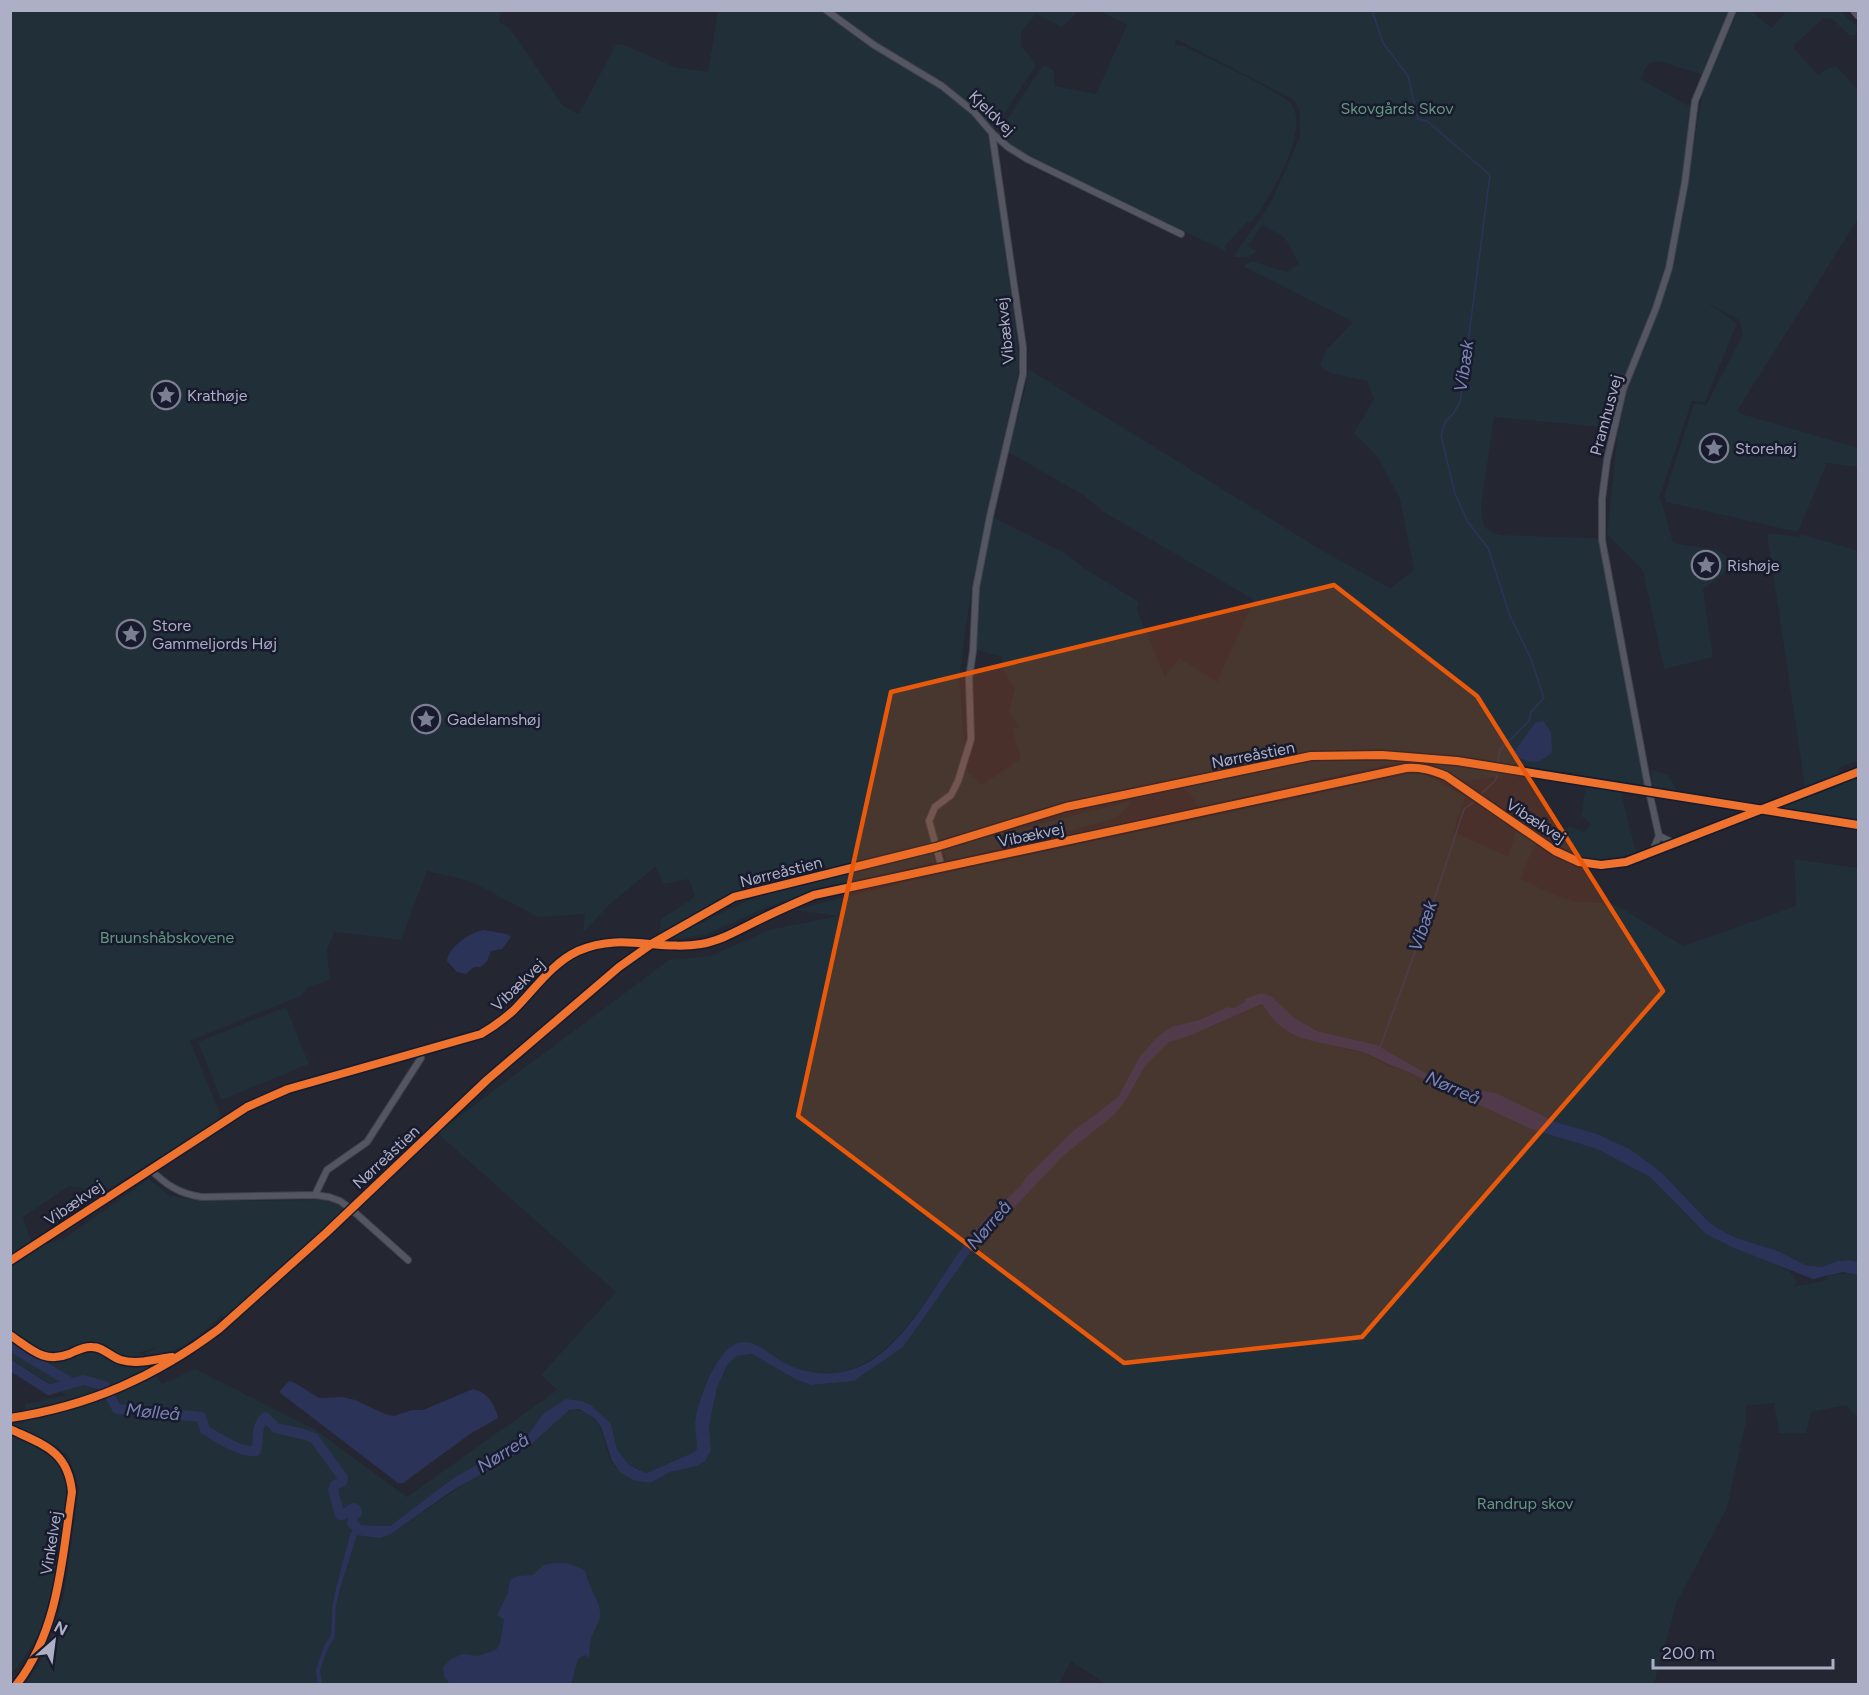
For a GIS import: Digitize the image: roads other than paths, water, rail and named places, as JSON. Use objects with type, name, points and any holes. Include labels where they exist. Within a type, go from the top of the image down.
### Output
[{"type":"street","name":"Kjeldvej","points":[[826,10],[874,45],[942,86],[974,112],[1008,147],[1027,159],[1181,234]]},
{"type":"street","name":"Pramhusvej","points":[[1659,836],[1602,540],[1602,499],[1607,460],[1623,390],[1656,308],[1669,268],[1685,182],[1695,102],[1733,10]]},
{"type":"street","points":[[1854,10],[1858,15]]},
{"type":"street","name":"Vibækvej","points":[[942,868],[929,821],[935,807],[951,795],[971,739],[969,678],[974,651],[976,588],[1023,374],[1021,336],[992,133]]},
{"type":"street","name":"Vibækvej","points":[[10,1261],[247,1107],[288,1089],[481,1034],[500,1022],[561,962],[591,946],[624,941],[682,946],[702,944],[722,938],[814,896],[1406,768],[1419,767],[1433,770],[1555,851],[1580,862],[1602,865],[1626,862],[1652,853],[1858,772]]},
{"type":"street","points":[[1652,853],[1659,836],[1674,843]]},
{"type":"street","points":[[315,1195],[327,1170],[367,1142],[421,1058],[419,1052]]},
{"type":"street","points":[[150,1169],[170,1187],[201,1197],[315,1195],[340,1201],[408,1260]]},
{"type":"street","name":"Vinkelvej","points":[[10,1429],[47,1446],[58,1454],[66,1466],[72,1492],[55,1603],[39,1648],[17,1684]]},
{"type":"water","points":[[1543,721],[1551,732],[1552,752],[1542,760],[1533,762],[1512,755],[1535,723]]},
{"type":"water","points":[[483,930],[507,934],[511,937],[502,949],[491,951],[487,961],[481,967],[474,967],[466,974],[457,972],[447,961],[452,950],[466,937]]},
{"type":"water","name":"Nørreå","points":[[1261,993],[1271,996],[1293,1017],[1317,1031],[1377,1045],[1422,1071],[1447,1082],[1460,1087],[1496,1093],[1556,1122],[1597,1134],[1630,1149],[1661,1172],[1707,1220],[1736,1238],[1778,1251],[1805,1265],[1822,1267],[1837,1261],[1858,1262],[1858,1275],[1843,1272],[1813,1279],[1734,1248],[1706,1234],[1650,1177],[1597,1149],[1531,1129],[1365,1053],[1304,1039],[1282,1028],[1262,1004],[1189,1036],[1169,1042],[1145,1066],[1126,1100],[1114,1115],[1063,1156],[971,1251],[903,1347],[854,1381],[811,1385],[797,1380],[752,1354],[737,1356],[727,1365],[717,1388],[709,1426],[711,1451],[704,1462],[697,1466],[670,1472],[650,1483],[633,1480],[620,1472],[612,1461],[601,1427],[594,1418],[579,1409],[569,1410],[527,1448],[453,1490],[391,1534],[380,1538],[357,1535],[336,1607],[335,1637],[328,1648],[320,1670],[322,1684],[317,1684],[316,1670],[324,1646],[331,1635],[332,1607],[336,1588],[350,1534],[357,1525],[390,1526],[452,1479],[527,1436],[543,1414],[566,1399],[591,1405],[611,1424],[617,1449],[629,1465],[639,1470],[647,1473],[692,1453],[697,1449],[696,1417],[706,1384],[719,1360],[736,1344],[745,1342],[755,1344],[792,1367],[816,1373],[840,1372],[864,1365],[903,1332],[962,1248],[984,1221],[1072,1132],[1118,1097],[1139,1058],[1157,1037],[1171,1027],[1199,1020],[1228,1007],[1234,1008],[1245,1002],[1245,999]]},
{"type":"water","points":[[289,1381],[319,1398],[343,1397],[394,1416],[412,1410],[423,1410],[473,1389],[490,1399],[498,1418],[470,1434],[403,1483],[398,1483],[279,1392]]},
{"type":"water","points":[[567,1563],[585,1570],[600,1611],[590,1641],[589,1658],[585,1655],[578,1659],[571,1684],[450,1684],[444,1676],[443,1667],[451,1659],[463,1654],[478,1656],[496,1650],[500,1643],[504,1619],[497,1615],[508,1593],[510,1580],[518,1576],[533,1575],[544,1565]]},
{"type":"waterway","name":"Vibæk","points":[[1372,10],[1383,43],[1408,76],[1418,119],[1427,121],[1490,175],[1460,403],[1445,422],[1441,435],[1455,494],[1468,522],[1488,548],[1510,616],[1531,659],[1544,698],[1531,712],[1529,721],[1500,750],[1498,762]]},
{"type":"waterway","name":"Vibæk","points":[[1482,793],[1495,781],[1497,775]]},
{"type":"waterway","name":"Vibæk","points":[[1380,1048],[1464,809],[1474,802]]},
{"type":"waterway","name":"Mølleå","points":[[10,1346],[70,1382]]},
{"type":"waterway","points":[[10,1365],[49,1390],[83,1380],[105,1386]]},
{"type":"waterway","name":"Mølleå","points":[[110,1396],[117,1409],[201,1417],[205,1430],[229,1444],[249,1451],[256,1451],[258,1430],[265,1417],[276,1428],[314,1438],[343,1478],[333,1490],[340,1515],[353,1508],[356,1509],[357,1513],[352,1523],[359,1530]]},
{"type":"place","name":"Krathøje","points":[[166,395]]},
{"type":"place","name":"Storehøj","points":[[1714,448]]},
{"type":"place","name":"Rishøje","points":[[1706,565]]},
{"type":"place","name":"Store Gammeljords Høj","points":[[131,634]]},
{"type":"place","name":"Gadelamshøj","points":[[426,719]]},
{"type":"park label","name":"Skovgårds Skov","points":[[1397,108]]},
{"type":"park label","name":"Bruunshåbskovene","points":[[167,937]]},
{"type":"park label","name":"Randrup skov","points":[[1525,1503]]}]
